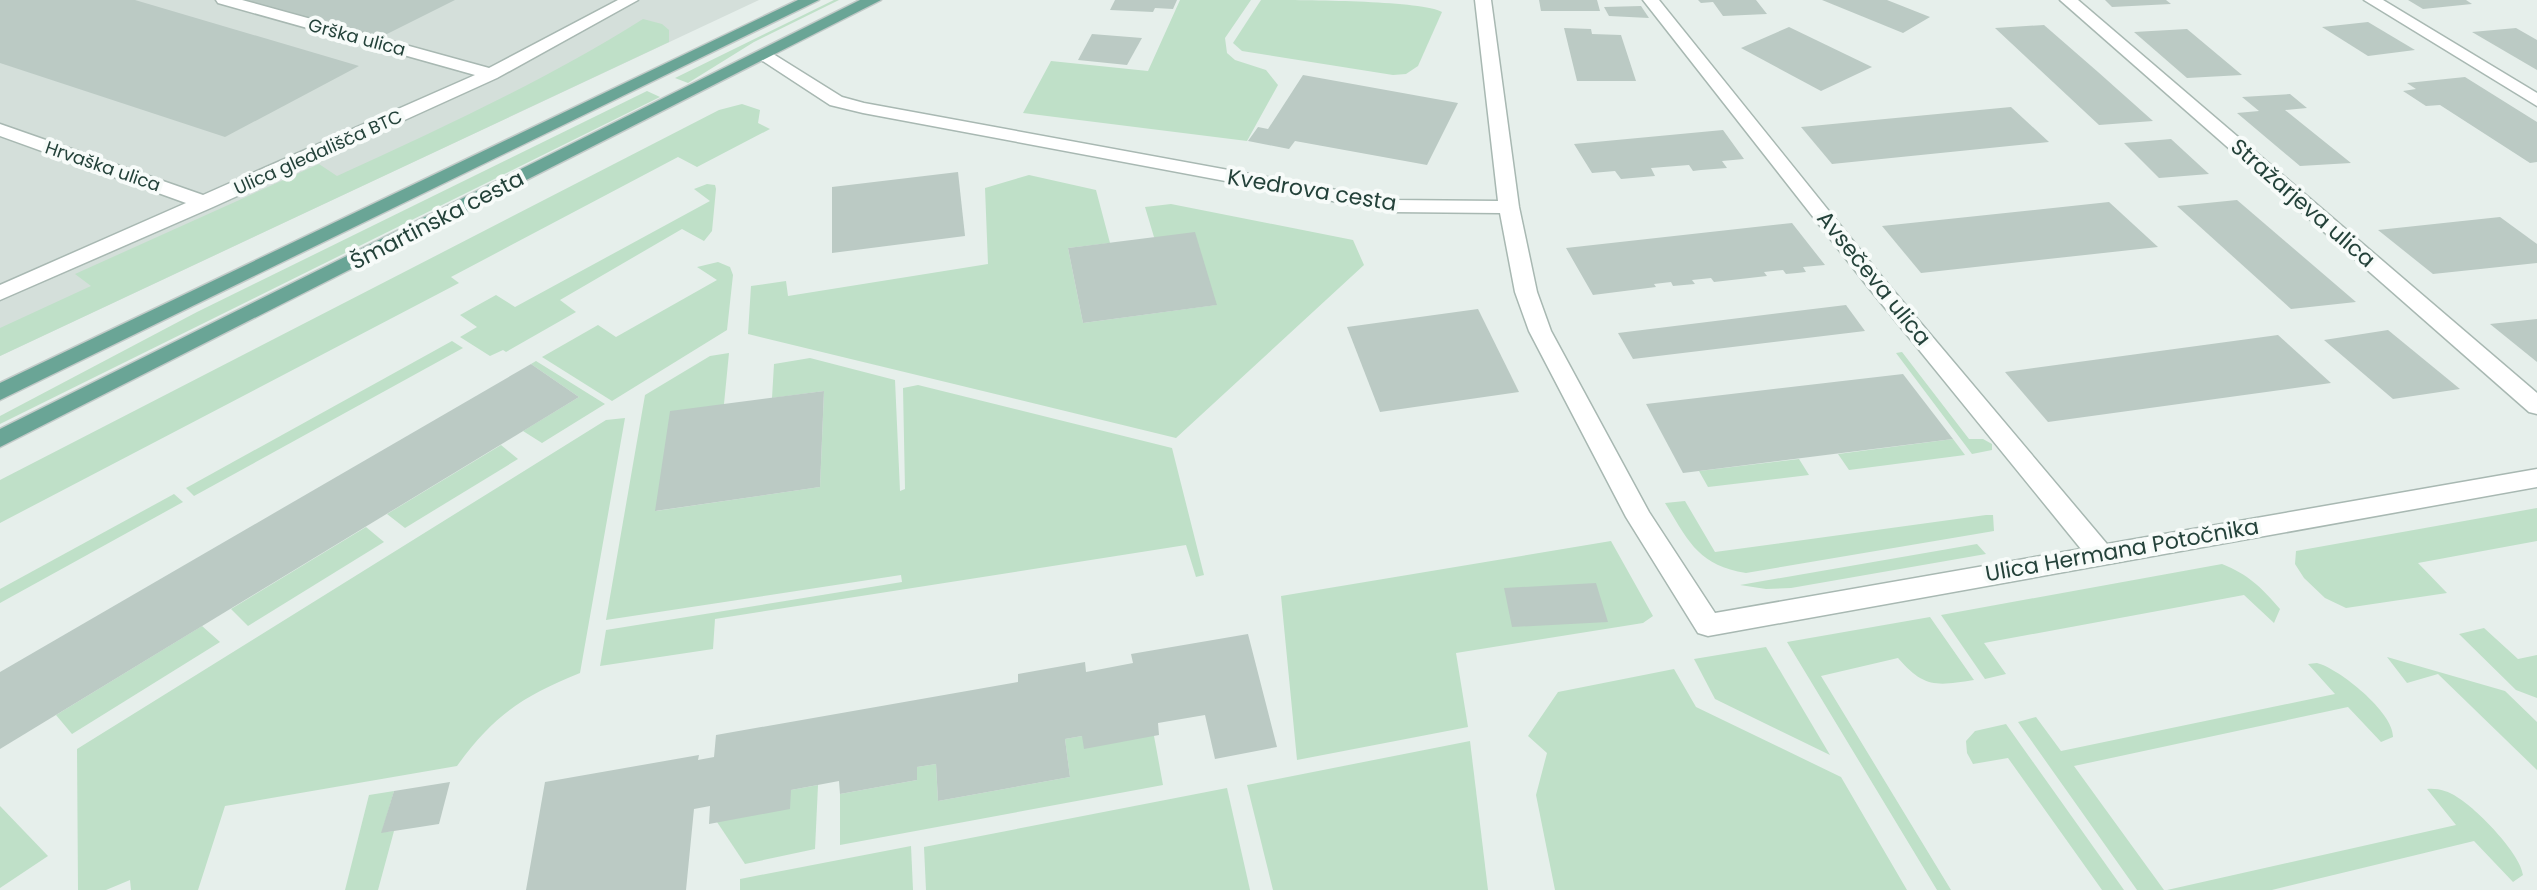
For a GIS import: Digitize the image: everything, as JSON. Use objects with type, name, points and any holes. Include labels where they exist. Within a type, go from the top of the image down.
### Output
[{"type":"main road","name":"Šmartinska cesta","points":[[0,392],[811,0]]},
{"type":"main road","name":"Šmartinska cesta","points":[[0,439],[873,0]]},
{"type":"street","name":"Grška ulica","points":[[224,0],[491,74]]},
{"type":"street","points":[[1483,0],[1509,207]]},
{"type":"street","name":"Avsečeva ulica","points":[[1651,0],[1875,282],[2100,554]]},
{"type":"street","name":"Stražarjeva ulica","points":[[2068,0],[2537,406]]},
{"type":"street","points":[[2372,0],[2537,101]]},
{"type":"street","name":"Ulica gledališča BTC","points":[[0,293],[491,74],[624,1]]},
{"type":"street","name":"Kvedrova cesta","points":[[764,56],[836,101],[863,108],[1391,206],[1509,207]]},
{"type":"street","name":"Hrvaška ulica","points":[[0,130],[206,203]]},
{"type":"street","name":"Ulica Hermana Potočnika","points":[[1509,207],[1526,292],[1540,331],[1639,517],[1708,625],[2537,478]]},
{"type":"shaded area","points":[[0,0],[759,0],[0,356]]},
{"type":"green space","points":[[839,0],[754,42],[688,83],[675,78]]},
{"type":"green space","points":[[1180,0],[1251,0],[1225,38],[1227,53],[1235,60],[1266,70],[1278,85],[1247,141],[1023,113],[1051,61],[1148,71]]},
{"type":"green space","points":[[1261,0],[1385,3],[1442,12],[1418,66],[1406,74],[1393,75],[1242,51],[1233,43]]},
{"type":"green space","points":[[643,19],[662,24],[669,30],[669,42],[0,356],[0,328],[91,286],[75,274],[319,164],[337,176],[531,83]]},
{"type":"green space","points":[[647,91],[660,97],[0,424],[0,416],[197,312]]},
{"type":"green space","points":[[742,104],[760,110],[758,123],[770,129],[697,167],[678,157],[451,277],[459,283],[0,523],[0,480],[719,110]]},
{"type":"green space","points":[[1029,175],[1096,190],[1110,243],[1068,248],[1083,323],[1216,305],[1154,237],[1145,207],[1171,204],[1353,240],[1364,265],[1176,438],[748,334],[751,286],[786,281],[788,296],[988,264],[985,188]]},
{"type":"green space","points":[[707,184],[715,185],[716,189],[712,231],[704,241],[682,229],[560,300],[576,312],[506,352],[503,350],[490,356],[460,337],[477,327],[460,315],[496,295],[515,307],[710,201],[694,189]]},
{"type":"green space","points":[[718,262],[730,267],[733,275],[727,330],[612,401],[542,357],[598,325],[616,337],[717,280],[697,267]]},
{"type":"green space","points":[[452,341],[463,348],[194,496],[186,488]]},
{"type":"green space","points":[[1902,352],[1969,439],[1983,439],[1992,444],[1992,450],[1972,454],[1896,353]]},
{"type":"green space","points":[[729,353],[724,404],[656,511],[820,487],[824,391],[772,398],[774,364],[810,358],[895,380],[900,491],[905,489],[903,388],[918,385],[1172,448],[1204,575],[1196,577],[1186,545],[715,619],[713,649],[600,666],[606,630],[902,582],[901,575],[606,620],[645,395],[710,356]]},
{"type":"green space","points":[[536,361],[605,404],[542,443],[523,431],[579,397],[531,364]]},
{"type":"green space","points":[[625,418],[580,673],[542,690],[511,709],[484,733],[457,766],[225,806],[198,890],[131,890],[130,880],[106,890],[78,890],[77,749],[606,420]]},
{"type":"green space","points":[[1953,439],[1965,455],[1849,470],[1838,454]]},
{"type":"green space","points":[[501,445],[518,459],[405,528],[387,514]]},
{"type":"green space","points":[[1799,459],[1809,475],[1708,487],[1699,471]]},
{"type":"green space","points":[[174,494],[183,502],[0,603],[0,589]]},
{"type":"green space","points":[[1685,501],[1715,552],[1986,515],[1993,515],[1994,531],[1746,573],[1716,564],[1696,550],[1665,503]]},
{"type":"green space","points":[[2537,508],[2537,541],[2418,563],[2447,593],[2346,608],[2325,598],[2304,578],[2295,564],[2296,551]]},
{"type":"green space","points":[[366,527],[384,542],[248,626],[231,609]]},
{"type":"green space","points":[[1611,541],[1653,616],[1643,623],[1456,653],[1468,727],[1297,760],[1281,596]]},
{"type":"green space","points":[[1977,544],[1986,554],[1791,588],[1766,589],[1740,585]]},
{"type":"green space","points":[[2222,564],[2247,577],[2274,602],[2280,609],[2274,623],[2244,595],[1984,643],[2006,674],[1985,679],[1941,615]]},
{"type":"green space","points":[[1930,617],[1974,680],[1940,684],[1923,680],[1898,658],[1821,676],[1951,890],[1937,890],[1787,642]]},
{"type":"green space","points":[[202,626],[220,642],[72,734],[56,715]]},
{"type":"green space","points":[[2484,628],[2518,659],[2537,655],[2537,698],[2516,690],[2459,634]]},
{"type":"green space","points":[[1766,647],[1830,755],[1715,699],[1694,659]]},
{"type":"green space","points":[[2387,657],[2505,691],[2537,722],[2537,770],[2438,674],[2407,683]]},
{"type":"green space","points":[[2317,663],[2339,674],[2364,693],[2385,716],[2393,737],[2381,742],[2348,707],[2074,766],[2164,890],[2137,890],[2018,722],[2036,717],[2061,751],[2335,694],[2308,664]]},
{"type":"green space","points":[[1674,669],[1696,707],[1841,777],[1907,890],[1555,890],[1536,795],[1547,753],[1528,736],[1558,692]]},
{"type":"green space","points":[[2006,724],[2124,890],[2102,890],[2008,758],[1973,764],[1967,753],[1966,741],[1975,731]]},
{"type":"green space","points":[[1082,736],[1154,736],[1163,785],[840,845],[840,794],[917,780],[917,767],[936,764],[938,801],[1070,777],[1065,739]]},
{"type":"green space","points":[[1470,741],[1488,890],[1273,890],[1247,785]]},
{"type":"green space","points":[[818,785],[815,849],[745,864],[717,822],[791,790]]},
{"type":"green space","points":[[1227,788],[1250,890],[926,890],[924,847]]},
{"type":"green space","points":[[2427,789],[2450,793],[2475,811],[2515,856],[2523,875],[2513,882],[2474,841],[2272,890],[2167,890],[2456,825]]},
{"type":"green space","points":[[394,791],[382,832],[394,831],[378,890],[345,890],[369,795]]},
{"type":"green space","points":[[0,806],[48,856],[0,888]]},
{"type":"green space","points":[[911,846],[913,890],[740,890],[740,879]]},
{"type":"building","points":[[0,0],[135,0],[359,66],[225,137],[0,63]]},
{"type":"building","points":[[237,0],[455,0],[377,39]]},
{"type":"building","points":[[1115,0],[1177,0],[1173,9],[1155,8],[1153,12],[1110,10]]},
{"type":"building","points":[[1539,0],[1597,0],[1600,11],[1541,11]]},
{"type":"building","points":[[1698,0],[1756,0],[1767,14],[1723,16],[1713,2],[1701,3]]},
{"type":"building","points":[[1822,0],[1887,0],[1930,17],[1903,33]]},
{"type":"building","points":[[2105,0],[2166,0],[2171,4],[2112,7]]},
{"type":"building","points":[[2408,0],[2466,0],[2472,4],[2423,9]]},
{"type":"building","points":[[1641,6],[1649,18],[1609,16],[1604,7]]},
{"type":"building","points":[[2368,22],[2415,50],[2368,56],[2322,27]]},
{"type":"building","points":[[2044,25],[2153,121],[2099,125],[1995,28]]},
{"type":"building","points":[[1789,27],[1872,67],[1821,91],[1741,48]]},
{"type":"building","points":[[1564,28],[1591,29],[1592,34],[1621,35],[1636,81],[1577,81]]},
{"type":"building","points":[[2516,28],[2537,40],[2537,70],[2472,32]]},
{"type":"building","points":[[2187,29],[2242,75],[2187,78],[2134,32]]},
{"type":"building","points":[[1092,34],[1142,38],[1127,65],[1078,60]]},
{"type":"building","points":[[1303,75],[1458,103],[1427,165],[1295,141],[1289,149],[1248,141],[1258,127],[1268,129]]},
{"type":"building","points":[[2465,77],[2537,122],[2537,162],[2530,163],[2440,105],[2426,106],[2403,91],[2416,89],[2407,83]]},
{"type":"building","points":[[2290,94],[2307,108],[2285,110],[2351,163],[2300,166],[2237,113],[2259,111],[2242,97]]},
{"type":"building","points":[[2011,107],[2049,142],[1832,164],[1801,127]]},
{"type":"building","points":[[1723,130],[1744,159],[1722,161],[1727,168],[1693,171],[1689,165],[1651,168],[1655,176],[1621,179],[1615,171],[1592,173],[1574,144]]},
{"type":"building","points":[[2171,139],[2209,174],[2159,178],[2124,143]]},
{"type":"building","points":[[958,172],[965,236],[832,253],[832,187]]},
{"type":"building","points":[[2237,200],[2356,302],[2291,309],[2177,206]]},
{"type":"building","points":[[2109,202],[2158,247],[1921,273],[1882,226]]},
{"type":"building","points":[[2500,217],[2537,244],[2537,263],[2433,274],[2378,230]]},
{"type":"building","points":[[1792,223],[1825,265],[1803,267],[1806,272],[1764,272],[1767,276],[1714,282],[1711,278],[1692,280],[1695,284],[1673,286],[1671,282],[1654,284],[1656,287],[1593,295],[1566,248]]},
{"type":"building","points":[[1195,232],[1217,305],[1083,323],[1068,248]]},
{"type":"building","points":[[1846,305],[1865,331],[1633,359],[1618,333]]},
{"type":"building","points":[[1478,309],[1519,392],[1380,412],[1347,327]]},
{"type":"building","points":[[2537,319],[2537,362],[2490,324]]},
{"type":"building","points":[[2388,330],[2460,389],[2393,399],[2324,340]]},
{"type":"building","points":[[2278,335],[2331,383],[2048,422],[2005,372]]},
{"type":"building","points":[[531,364],[579,397],[0,749],[0,672]]},
{"type":"building","points":[[1903,374],[1953,439],[1683,473],[1646,404]]},
{"type":"building","points":[[824,391],[820,487],[655,511],[670,411]]},
{"type":"building","points":[[1596,583],[1608,622],[1512,627],[1504,588]]},
{"type":"building","points":[[1248,634],[1277,747],[1215,759],[1205,715],[1158,723],[1159,735],[1084,749],[1082,736],[1065,739],[1070,777],[938,801],[936,764],[917,767],[917,780],[840,794],[839,781],[791,790],[790,809],[709,824],[710,806],[694,809],[686,890],[526,890],[545,782],[699,755],[698,760],[714,757],[716,735],[1018,682],[1018,674],[1085,662],[1086,672],[1133,663],[1131,654]]},
{"type":"building","points":[[450,782],[439,824],[381,833],[394,791]]}]
